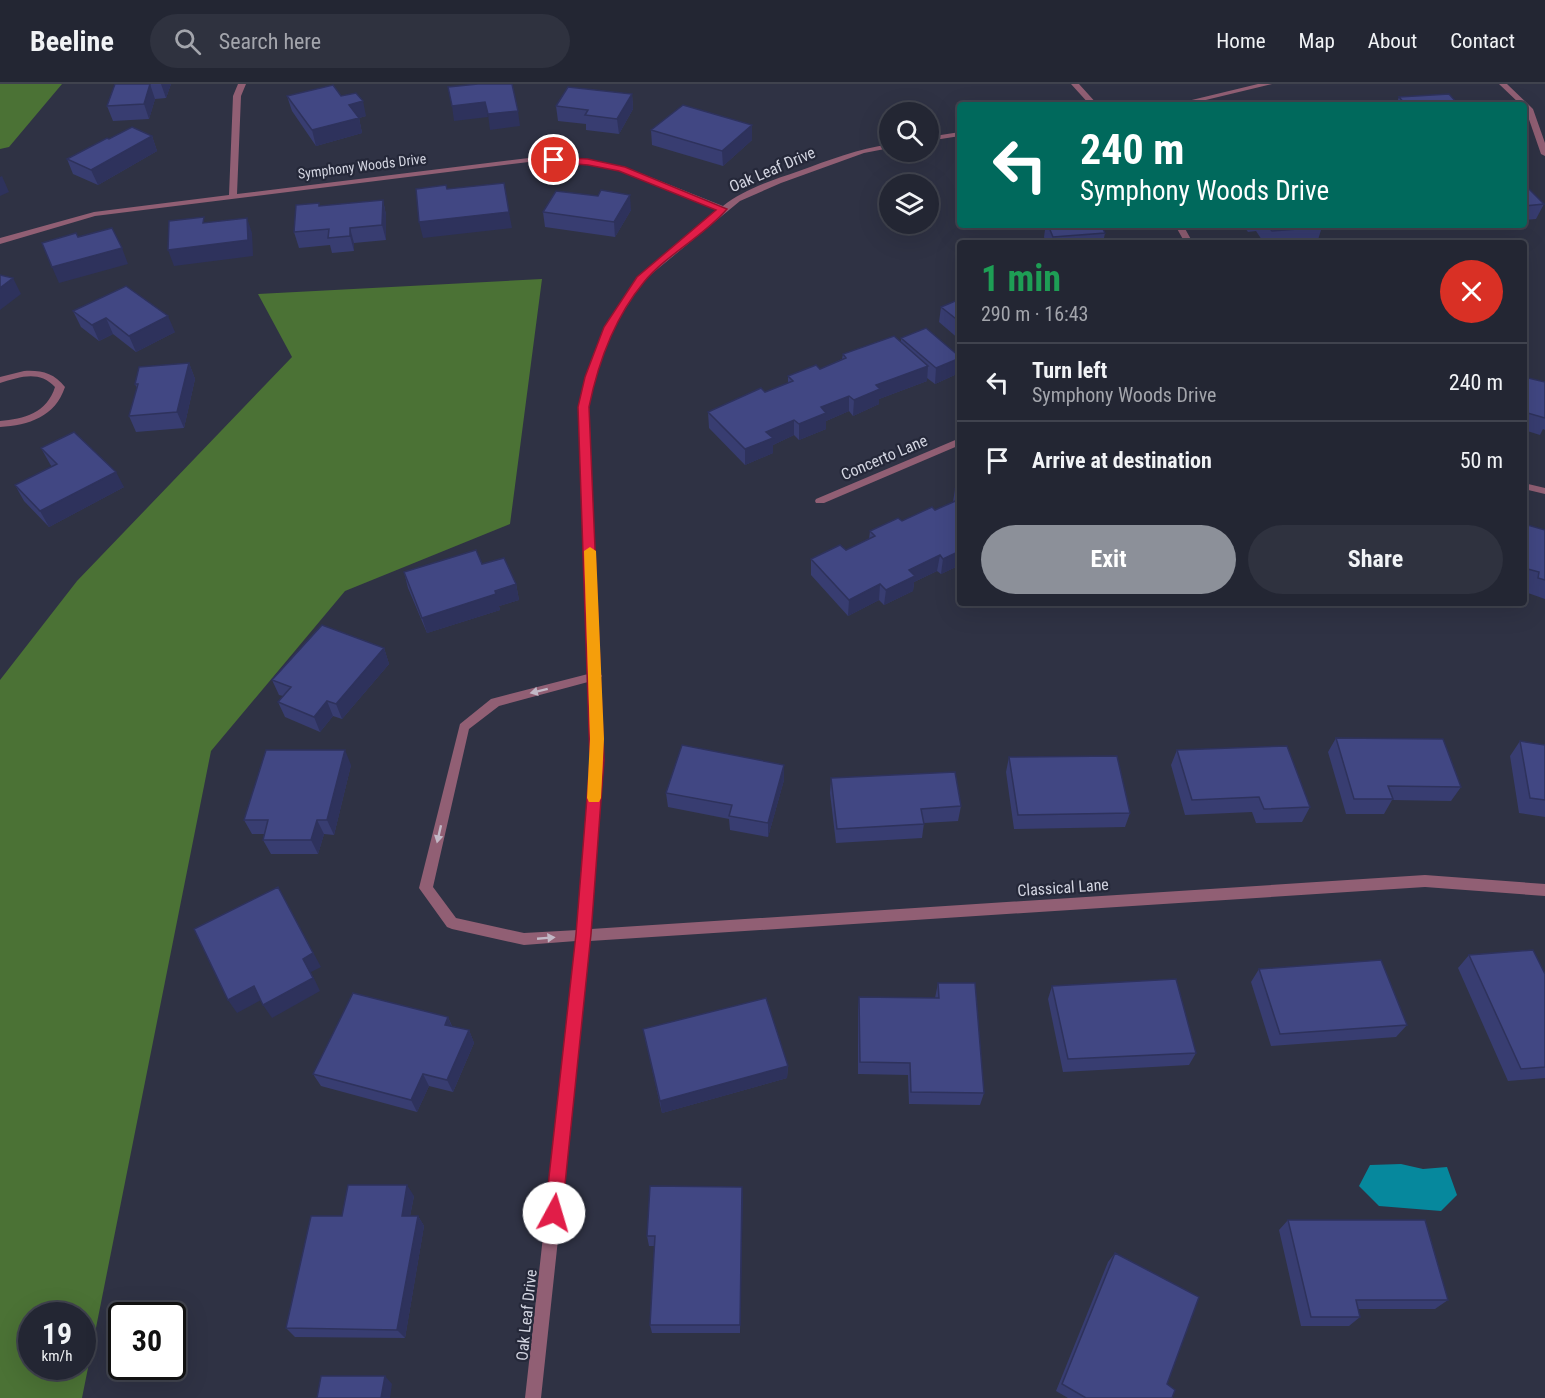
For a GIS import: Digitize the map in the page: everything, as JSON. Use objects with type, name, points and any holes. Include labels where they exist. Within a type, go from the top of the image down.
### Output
[{"type":"street","points":[[233,195],[237,96],[242,84]]},
{"type":"street","points":[[1075,84],[1091,102]]},
{"type":"street","points":[[1187,102],[1268,84]]},
{"type":"street","points":[[1503,84],[1522,102]]},
{"type":"street","points":[[1527,107],[1542,132],[1545,154]]},
{"type":"street","points":[[939,137],[957,134]]},
{"type":"street","name":"Oak Leaf Drive","points":[[533,1398],[584,934],[597,760],[596,676],[584,407],[590,377],[609,327],[640,279],[723,209],[737,199],[778,181],[862,151],[879,148]]},
{"type":"street","name":"Symphony Woods Drive","points":[[0,241],[94,214],[537,159],[588,162],[621,169],[723,209]]},
{"type":"street","points":[[0,380],[29,373],[44,374],[54,379],[60,387],[58,397],[41,414],[18,422],[0,424]]},
{"type":"street","name":"Concerto Lane","points":[[820,501],[957,442]]},
{"type":"street","points":[[1527,487],[1545,491]]},
{"type":"street","name":"Classical Lane","points":[[596,676],[495,702],[464,727],[426,888],[452,923],[524,939],[1425,881],[1545,890]]},
{"type":"green space","points":[[0,84],[62,84],[9,147],[0,149]]},
{"type":"green space","points":[[542,279],[510,524],[345,591],[211,751],[96,1328],[96,1302],[18,1302],[18,1380],[86,1380],[82,1398],[0,1398],[0,680],[77,581],[292,357],[258,294]]},
{"type":"water","points":[[1401,1164],[1423,1169],[1447,1167],[1457,1195],[1441,1211],[1379,1206],[1359,1186],[1370,1165]]},
{"type":"building","points":[[115,84],[150,84],[144,104],[107,106]]},
{"type":"building","points":[[512,84],[518,111],[488,114],[485,102],[452,106],[448,87]]},
{"type":"building","points":[[333,85],[341,96],[356,93],[363,101],[349,105],[359,118],[312,130],[287,96]]},
{"type":"building","points":[[568,87],[632,94],[617,119],[585,115],[588,110],[556,106]]},
{"type":"building","points":[[1449,94],[1456,102],[1403,102],[1399,97]]},
{"type":"building","points":[[683,105],[752,125],[722,151],[651,130]]},
{"type":"building","points":[[132,127],[152,136],[91,170],[67,159],[107,138]]},
{"type":"building","points":[[504,183],[509,212],[419,222],[416,189],[446,185],[447,189]]},
{"type":"building","points":[[1527,187],[1544,204],[1527,206]]},
{"type":"building","points":[[601,190],[630,195],[614,222],[543,212],[556,191],[598,196]]},
{"type":"building","points":[[383,200],[382,225],[350,228],[350,236],[328,238],[329,229],[294,232],[296,205],[319,203],[319,206]]},
{"type":"building","points":[[204,217],[203,223],[247,218],[248,240],[168,250],[169,221]]},
{"type":"building","points":[[112,228],[122,248],[52,267],[42,243],[76,233],[78,237]]},
{"type":"building","points":[[1049,228],[1102,228],[1105,233],[1053,237]]},
{"type":"building","points":[[1270,228],[1310,228],[1272,231]]},
{"type":"building","points":[[0,275],[13,278],[0,288]]},
{"type":"building","points":[[126,286],[168,316],[129,336],[106,318],[92,325],[73,311]]},
{"type":"building","points":[[957,300],[957,320],[941,307]]},
{"type":"building","points":[[926,328],[957,354],[957,359],[936,368],[901,338]]},
{"type":"building","points":[[894,336],[928,366],[876,385],[880,389],[854,400],[849,396],[821,407],[826,413],[799,424],[794,420],[766,432],[773,438],[745,449],[708,412],[761,388],[765,392],[793,381],[788,376],[816,365],[820,369],[846,358],[843,354]]},
{"type":"building","points":[[189,363],[177,412],[129,416],[138,384],[135,384],[139,367]]},
{"type":"building","points":[[1527,378],[1545,382],[1545,418],[1527,413]]},
{"type":"building","points":[[74,432],[116,472],[40,511],[15,485],[57,464],[41,448]]},
{"type":"building","points":[[957,500],[957,552],[943,559],[940,555],[909,570],[915,576],[886,590],[880,584],[849,600],[811,559],[840,545],[846,550],[875,536],[870,531],[898,518],[902,521],[932,507],[935,510]]},
{"type":"building","points":[[1527,525],[1545,530],[1545,580],[1538,578],[1539,572],[1527,569]]},
{"type":"building","points":[[476,550],[482,564],[504,558],[516,584],[495,591],[496,594],[422,618],[404,572]]},
{"type":"building","points":[[322,625],[384,648],[336,704],[327,701],[314,717],[278,702],[291,687],[272,680]]},
{"type":"building","points":[[1336,738],[1443,739],[1461,787],[1388,786],[1393,799],[1354,799]]},
{"type":"building","points":[[1520,741],[1545,745],[1545,800],[1530,798]]},
{"type":"building","points":[[682,745],[784,765],[768,823],[729,816],[732,805],[666,793]]},
{"type":"building","points":[[1287,746],[1310,807],[1264,809],[1259,797],[1192,800],[1177,750]]},
{"type":"building","points":[[266,750],[345,750],[327,820],[317,820],[311,840],[263,840],[268,820],[244,820]]},
{"type":"building","points":[[1117,756],[1130,813],[1018,815],[1009,757]]},
{"type":"building","points":[[955,772],[961,806],[921,809],[924,824],[837,829],[831,778]]},
{"type":"building","points":[[278,887],[313,953],[303,959],[313,978],[263,1005],[254,986],[228,1000],[194,929]]},
{"type":"building","points":[[1533,950],[1545,974],[1545,1067],[1521,1069],[1469,955]]},
{"type":"building","points":[[1381,960],[1407,1025],[1280,1034],[1259,969]]},
{"type":"building","points":[[1176,979],[1196,1053],[1068,1059],[1052,986]]},
{"type":"building","points":[[938,983],[975,983],[984,1093],[911,1092],[910,1063],[860,1062],[859,997],[939,998]]},
{"type":"building","points":[[353,993],[448,1017],[445,1025],[469,1030],[447,1080],[423,1074],[411,1100],[313,1074]]},
{"type":"building","points":[[766,998],[788,1066],[660,1101],[643,1029]]},
{"type":"building","points":[[348,1185],[407,1185],[402,1216],[418,1216],[397,1330],[286,1328],[311,1216],[342,1216]]},
{"type":"building","points":[[650,1186],[742,1187],[740,1325],[650,1325],[655,1236],[647,1236]]},
{"type":"building","points":[[1288,1220],[1425,1220],[1448,1300],[1356,1300],[1360,1317],[1311,1317]]},
{"type":"building","points":[[1115,1253],[1199,1297],[1167,1384],[1175,1390],[1172,1398],[1086,1398],[1062,1384]]},
{"type":"building","points":[[321,1376],[385,1376],[381,1398],[317,1398]]},
{"type":"slow traffic","points":[[590,551],[596,676],[597,760],[594,798]]},
{"type":"route","points":[[554,160],[588,162],[621,169],[723,209],[640,279],[609,327],[590,377],[584,407],[596,676],[597,760],[584,934],[554,1213]]}]
